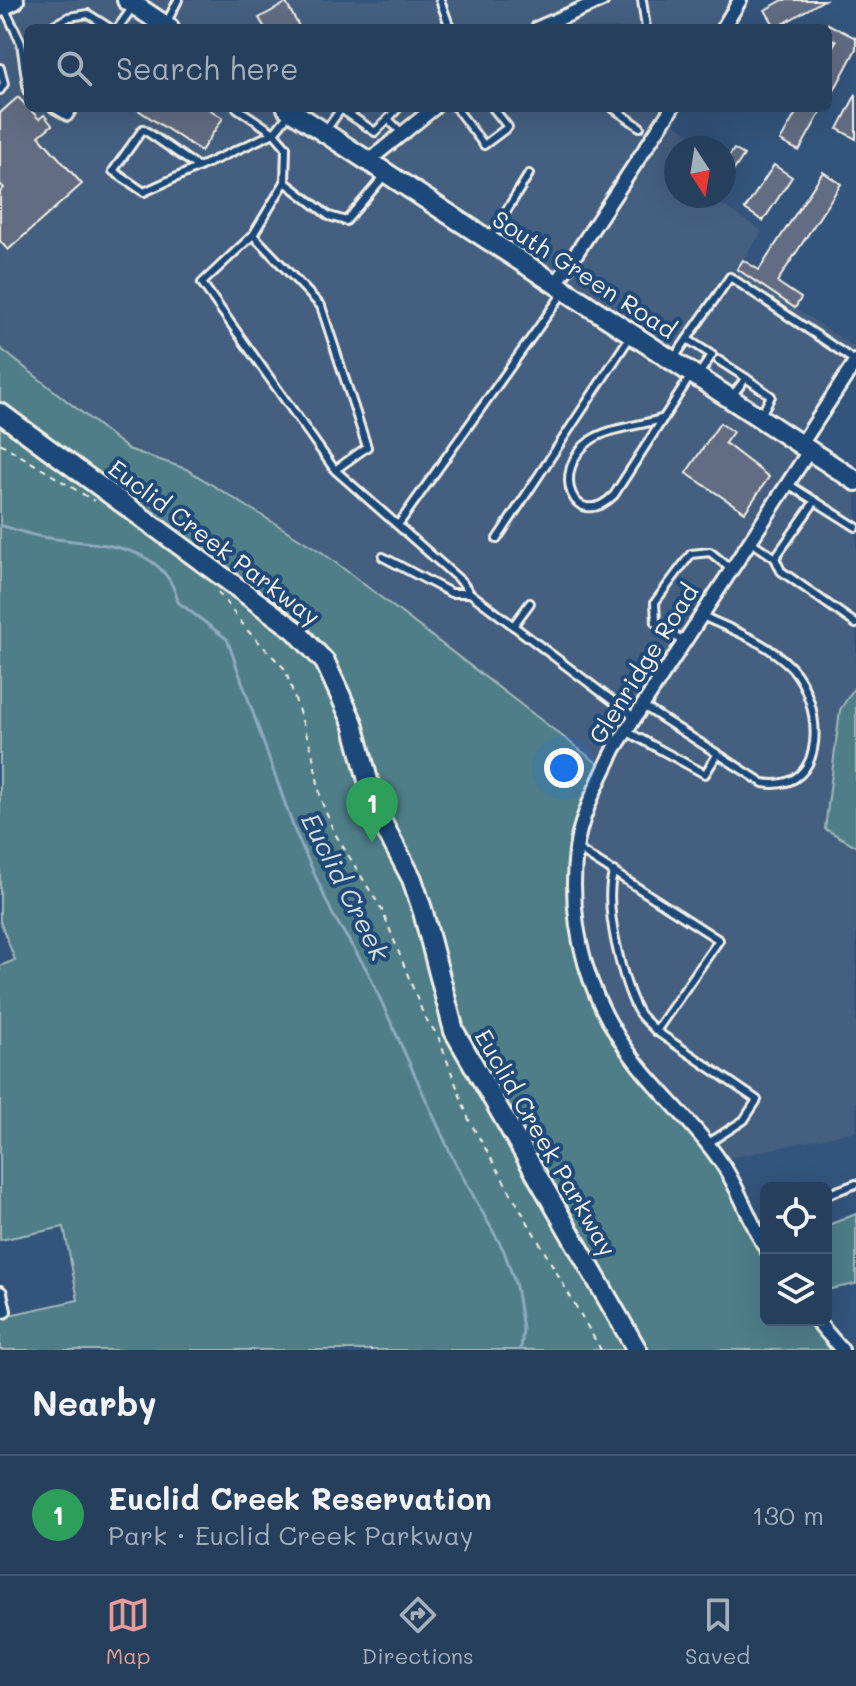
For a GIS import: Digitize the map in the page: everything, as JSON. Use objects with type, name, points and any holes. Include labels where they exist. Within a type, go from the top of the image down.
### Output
[{"type":"street","points":[[547,24],[602,0]]},
{"type":"street","points":[[725,24],[740,0]]},
{"type":"street","points":[[131,2],[157,24]]},
{"type":"street","name":"South Green Road","points":[[292,112],[856,481]]},
{"type":"street","points":[[367,162],[429,112]]},
{"type":"street","points":[[561,287],[670,112]]},
{"type":"street","name":"Glenridge Road","points":[[760,1237],[720,1160],[639,1065],[611,1027],[591,987],[575,928],[576,848],[596,789],[625,731],[788,483],[804,448],[856,361]]},
{"type":"street","name":"Euclid Creek Parkway","points":[[0,413],[295,630],[325,662],[353,723],[376,811],[412,879],[454,1031],[637,1350]]},
{"type":"street","points":[[0,1293],[4,1311]]},
{"type":"street","points":[[821,1326],[842,1350]]},
{"type":"lane","points":[[159,24],[178,0]]},
{"type":"lane","points":[[440,0],[449,24]]},
{"type":"lane","points":[[642,0],[645,24]]},
{"type":"lane","points":[[120,24],[131,2]]},
{"type":"lane","points":[[6,4],[21,43],[24,64]]},
{"type":"lane","points":[[56,24],[69,17],[88,14],[104,24]]},
{"type":"lane","points":[[0,68],[4,84],[0,90]]},
{"type":"lane","points":[[243,112],[274,133],[286,147],[285,182],[253,235],[202,283],[335,470],[462,582],[470,593],[634,717]]},
{"type":"lane","points":[[198,167],[143,129],[113,171],[144,192],[274,133],[288,112]]},
{"type":"lane","points":[[324,133],[340,112]]},
{"type":"lane","points":[[346,112],[375,132],[394,112]]},
{"type":"lane","points":[[459,112],[484,145],[508,127],[496,112]]},
{"type":"lane","points":[[619,112],[640,127]]},
{"type":"lane","points":[[388,119],[402,133]]},
{"type":"lane","points":[[285,182],[329,216],[346,221],[386,174]]},
{"type":"lane","points":[[488,240],[529,174]]},
{"type":"lane","points":[[253,235],[321,306],[367,447],[335,470]]},
{"type":"lane","points":[[672,361],[730,277],[856,361]]},
{"type":"lane","points":[[398,525],[561,287]]},
{"type":"lane","points":[[497,539],[632,334]]},
{"type":"lane","points":[[664,418],[592,440],[568,471],[568,491],[573,499],[589,506],[607,502],[664,418],[712,355],[687,339]]},
{"type":"lane","points":[[718,360],[771,396],[759,418]]},
{"type":"lane","points":[[730,399],[746,378]]},
{"type":"lane","points":[[788,483],[856,527]]},
{"type":"lane","points":[[775,558],[815,501]]},
{"type":"lane","points":[[750,540],[775,558],[781,571],[856,624]]},
{"type":"lane","points":[[683,642],[656,623],[655,602],[691,554],[710,552],[731,569]]},
{"type":"lane","points":[[383,557],[451,593],[470,593]]},
{"type":"lane","points":[[513,626],[530,603]]},
{"type":"lane","points":[[641,705],[763,783],[775,785],[795,778],[810,761],[816,739],[815,718],[809,696],[793,669],[770,649],[700,615]]},
{"type":"lane","points":[[625,731],[705,774],[717,755]]},
{"type":"lane","points":[[576,848],[719,940],[656,1031]]},
{"type":"lane","points":[[614,871],[610,882],[614,934],[639,1013],[656,1031],[757,1100],[744,1120],[707,1144]]},
{"type":"lane","points":[[832,1193],[856,1184]]},
{"type":"path","points":[[0,443],[104,507]]},
{"type":"path","points":[[211,582],[248,631],[285,669],[312,751],[321,800],[334,832],[382,910],[415,994],[438,1036],[469,1120],[601,1350]]},
{"type":"shaded area","points":[[0,0],[740,0],[725,24],[24,24],[24,112],[670,112],[666,118],[694,136],[664,136],[664,208],[727,208],[762,231],[736,270],[856,348],[856,361],[800,445],[856,481],[856,685],[840,710],[825,829],[856,846],[856,1131],[720,1160],[639,1065],[186,469],[128,450],[0,348]]},
{"type":"green space","points":[[0,348],[128,449],[186,469],[323,553],[605,769],[576,848],[582,955],[646,1074],[707,1144],[760,1238],[760,1326],[821,1326],[842,1350],[0,1350],[0,1317],[78,1300],[64,1227],[0,1240],[0,966],[15,960],[0,921]]},
{"type":"green space","points":[[856,685],[856,846],[825,829],[840,710]]},
{"type":"green space","points":[[856,1214],[856,1284],[832,1289],[832,1254],[832,1224]]},
{"type":"building","points":[[783,0],[824,0],[783,24],[774,24],[765,10]]},
{"type":"building","points":[[286,3],[298,24],[263,24],[259,18]]},
{"type":"building","points":[[832,26],[856,38],[856,49],[832,94],[832,48],[836,41],[832,39]]},
{"type":"building","points":[[856,94],[856,139],[838,129]]},
{"type":"building","points":[[18,97],[24,103],[24,112],[32,112],[39,119],[44,115],[52,125],[39,136],[82,184],[8,250],[0,241],[0,192],[4,188],[0,184],[0,113]]},
{"type":"building","points":[[141,112],[213,112],[223,118],[201,151]]},
{"type":"building","points":[[797,112],[821,112],[799,151],[780,141]]},
{"type":"building","points":[[736,150],[744,155],[736,167]]},
{"type":"building","points":[[774,165],[792,177],[763,221],[745,209]]},
{"type":"building","points":[[823,172],[841,184],[777,282],[801,298],[795,308],[737,269],[743,260],[759,270]]},
{"type":"building","points":[[720,423],[733,432],[725,443],[769,477],[745,512],[686,473]]},
{"type":"waterway","name":"Euclid Creek","points":[[0,525],[43,537],[127,550],[144,557],[171,582],[178,602],[227,639],[294,829],[333,915],[367,970],[454,1161],[504,1251],[516,1286],[523,1329],[521,1350]]},
{"type":"place","name":"Euclid Creek Reservation","points":[[372,843]]}]
